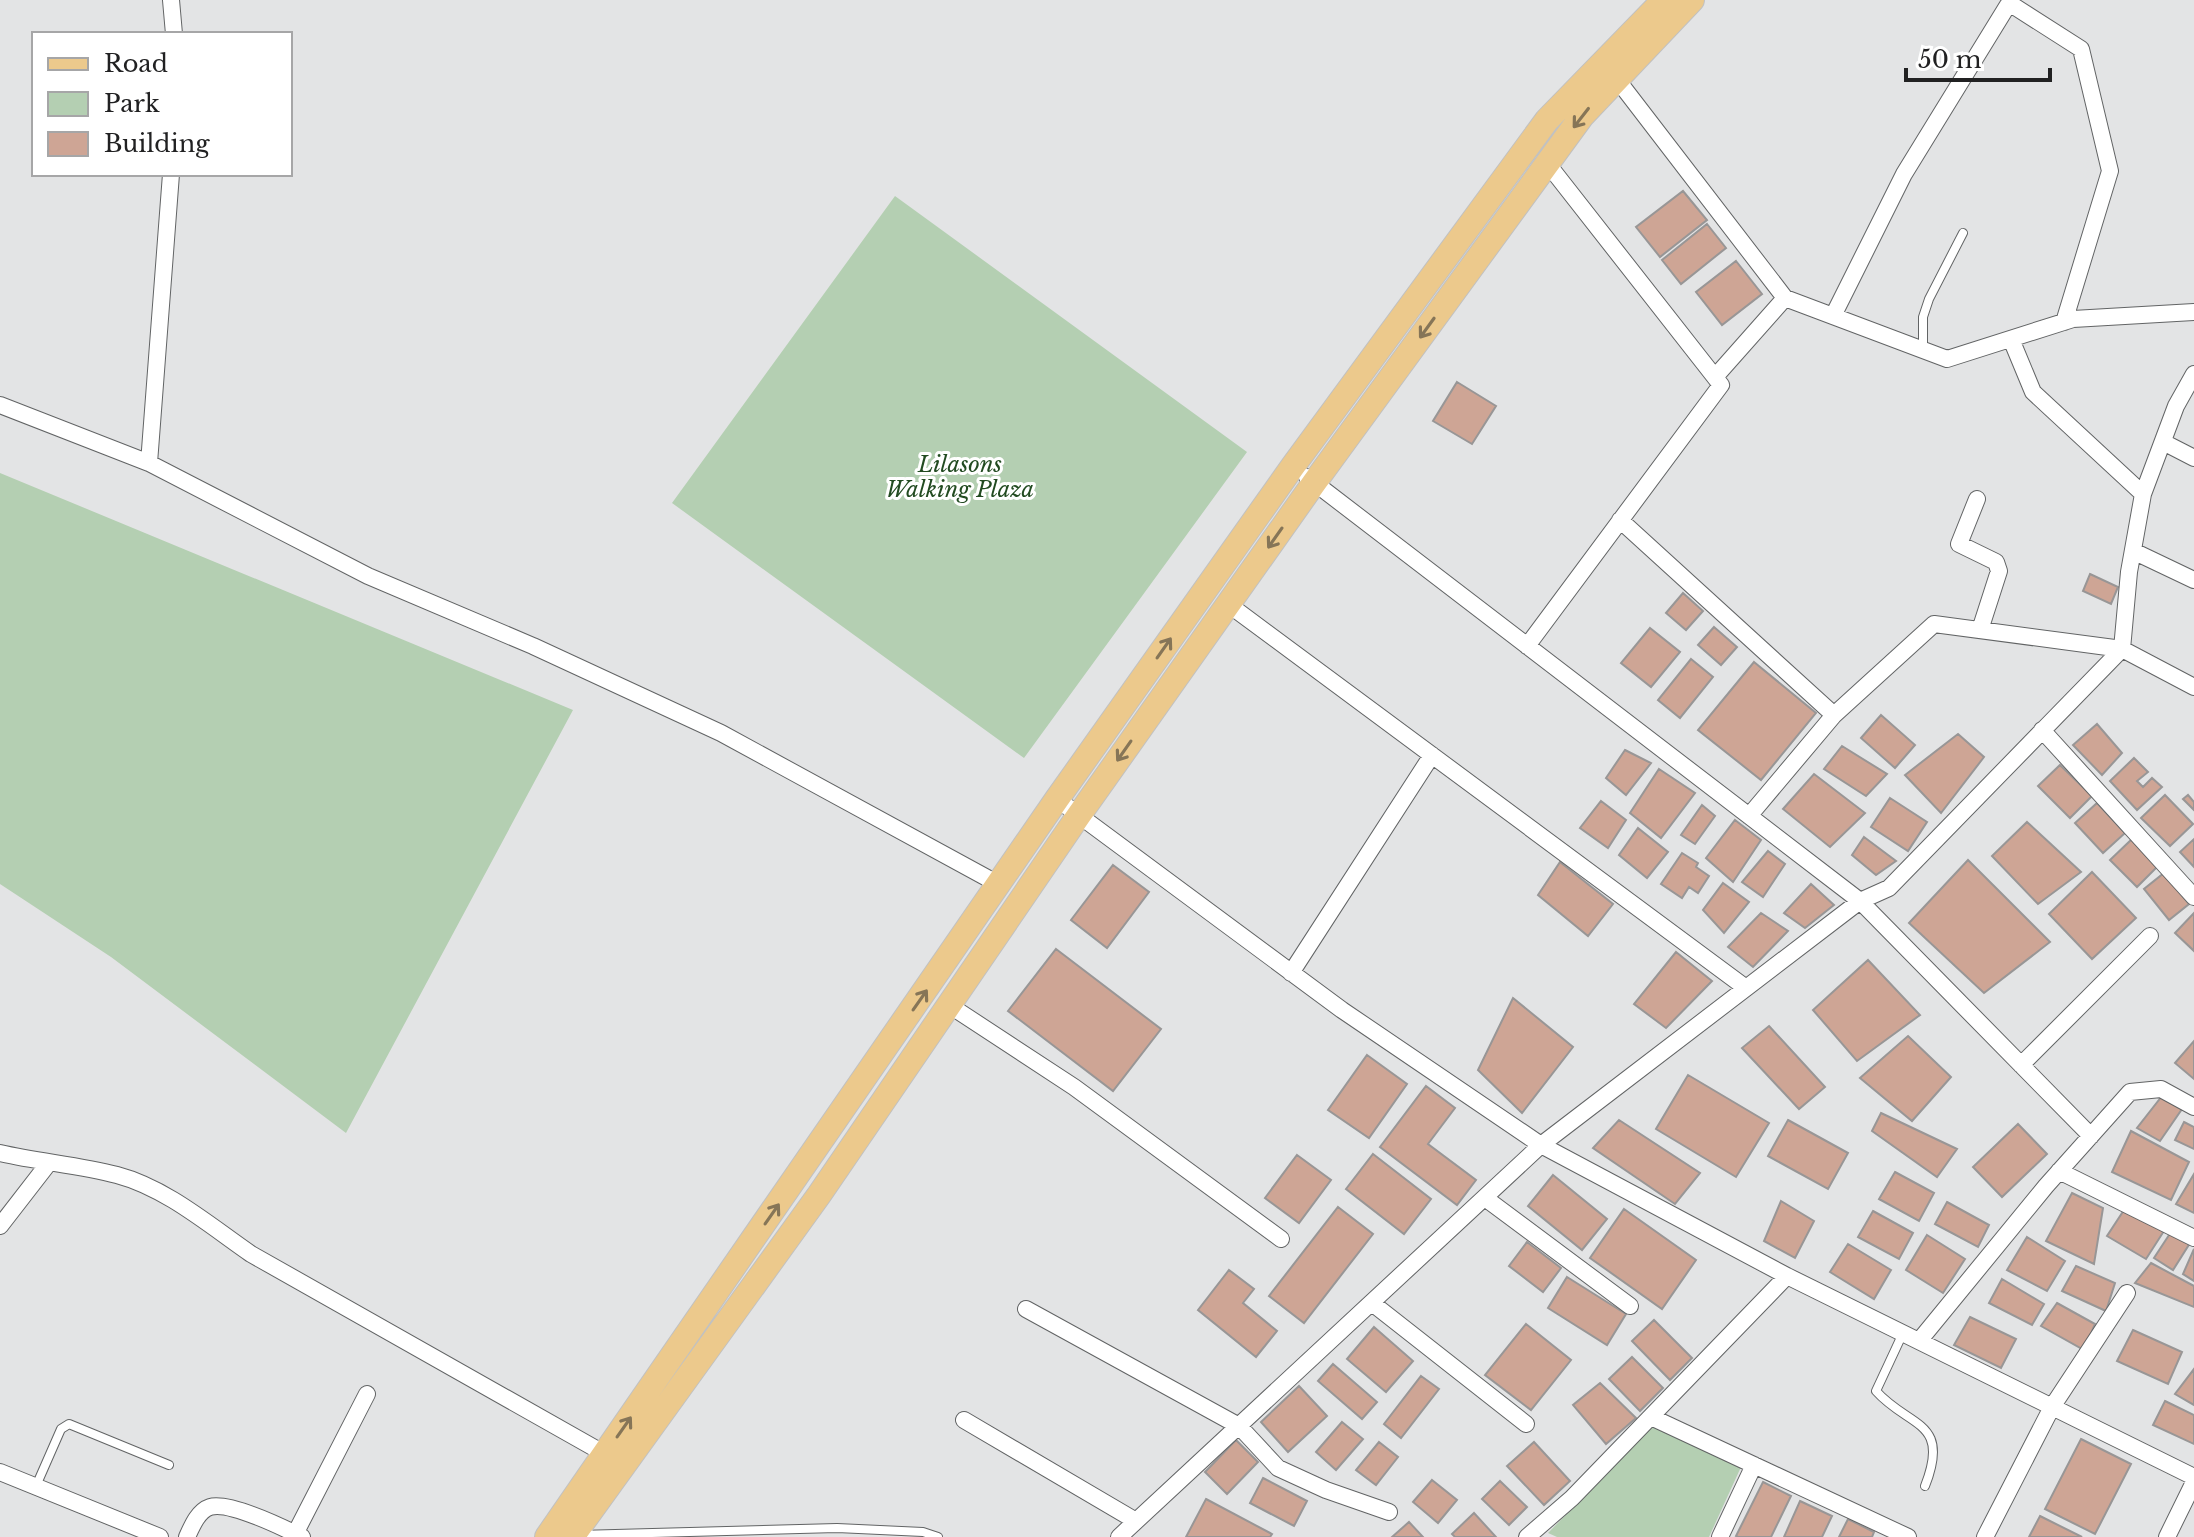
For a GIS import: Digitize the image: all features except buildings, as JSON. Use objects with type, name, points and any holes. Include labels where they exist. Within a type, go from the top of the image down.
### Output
[{"type":"main road","points":[[547,1537],[1057,799],[1293,466],[1547,120],[1664,0]]},
{"type":"main road","points":[[573,1536],[748,1293],[1228,604],[1547,163],[1582,116],[1692,0]]},
{"type":"main road","points":[[897,1033],[920,1048]]},
{"type":"main road","points":[[726,1279],[748,1293]]},
{"type":"street","points":[[171,0],[174,32]]},
{"type":"street","points":[[1833,316],[1904,174],[2010,2],[2081,49],[2110,171],[2064,322]]},
{"type":"street","points":[[1616,78],[1785,298],[1947,359],[2073,319],[2194,312]]},
{"type":"street","points":[[1527,646],[1721,385],[1547,163]]},
{"type":"street","points":[[149,463],[171,176]]},
{"type":"street","points":[[1715,377],[1785,298]]},
{"type":"street","points":[[2011,339],[2033,392],[2143,494]]},
{"type":"street","points":[[964,1420],[1127,1532],[1541,1145],[1860,901],[1889,888],[2122,649],[2143,494],[2176,406],[2194,374]]},
{"type":"street","points":[[0,405],[149,463],[368,576],[533,646],[721,733],[1000,885]]},
{"type":"street","points":[[2163,442],[2194,458]]},
{"type":"street","points":[[1293,466],[1860,901],[2091,1136]]},
{"type":"street","points":[[1977,499],[1959,544],[1996,562],[1999,571],[1980,630]]},
{"type":"street","points":[[1620,520],[1834,715]]},
{"type":"street","points":[[2133,551],[2194,580]]},
{"type":"street","points":[[1228,604],[1746,988]]},
{"type":"street","points":[[1749,816],[1834,715],[1934,624],[2122,649],[2194,687]]},
{"type":"street","points":[[2042,730],[2194,897]]},
{"type":"street","points":[[1291,973],[1432,755]]},
{"type":"street","points":[[1057,799],[1291,973],[1541,1145],[1787,1276],[2194,1480],[2167,1537]]},
{"type":"street","points":[[2021,1065],[2150,936]]},
{"type":"street","points":[[949,1005],[1074,1087],[1281,1239]]},
{"type":"street","points":[[1919,1341],[2059,1171],[2130,1092],[2161,1089],[2194,1107]]},
{"type":"street","points":[[0,1153],[117,1175],[148,1187],[196,1215],[251,1254],[605,1454]]},
{"type":"street","points":[[0,1226],[48,1164]]},
{"type":"street","points":[[2059,1171],[2194,1238]]},
{"type":"street","points":[[1485,1198],[1630,1306]]},
{"type":"street","points":[[1530,1536],[1572,1498],[1787,1276]]},
{"type":"street","points":[[1985,1537],[2052,1407],[2127,1293]]},
{"type":"street","points":[[1372,1303],[1526,1424]]},
{"type":"street","points":[[1026,1309],[1239,1426],[1278,1468],[1326,1490],[1389,1512]]},
{"type":"street","points":[[187,1537],[197,1517],[209,1507],[226,1506],[299,1535],[367,1394]]},
{"type":"street","points":[[1651,1417],[1908,1537]]},
{"type":"street","points":[[1720,1537],[1754,1465]]},
{"type":"street","points":[[0,1472],[160,1537]]},
{"type":"lane","points":[[1923,350],[1925,308],[1963,233]]},
{"type":"lane","points":[[1903,1333],[1876,1391],[1924,1427],[1930,1437],[1932,1466],[1925,1486]]},
{"type":"lane","points":[[36,1486],[61,1429],[69,1424],[169,1465]]},
{"type":"lane","points":[[573,1536],[923,1532],[938,1537]]},
{"type":"green space","name":"Lilasons Walking Plaza","points":[[895,196],[1247,452],[1024,758],[672,503]]},
{"type":"green space","points":[[0,473],[573,710],[346,1133],[111,957],[0,884]]},
{"type":"green space","points":[[1653,1426],[1741,1467],[1709,1537],[1557,1537],[1548,1533]]}]
